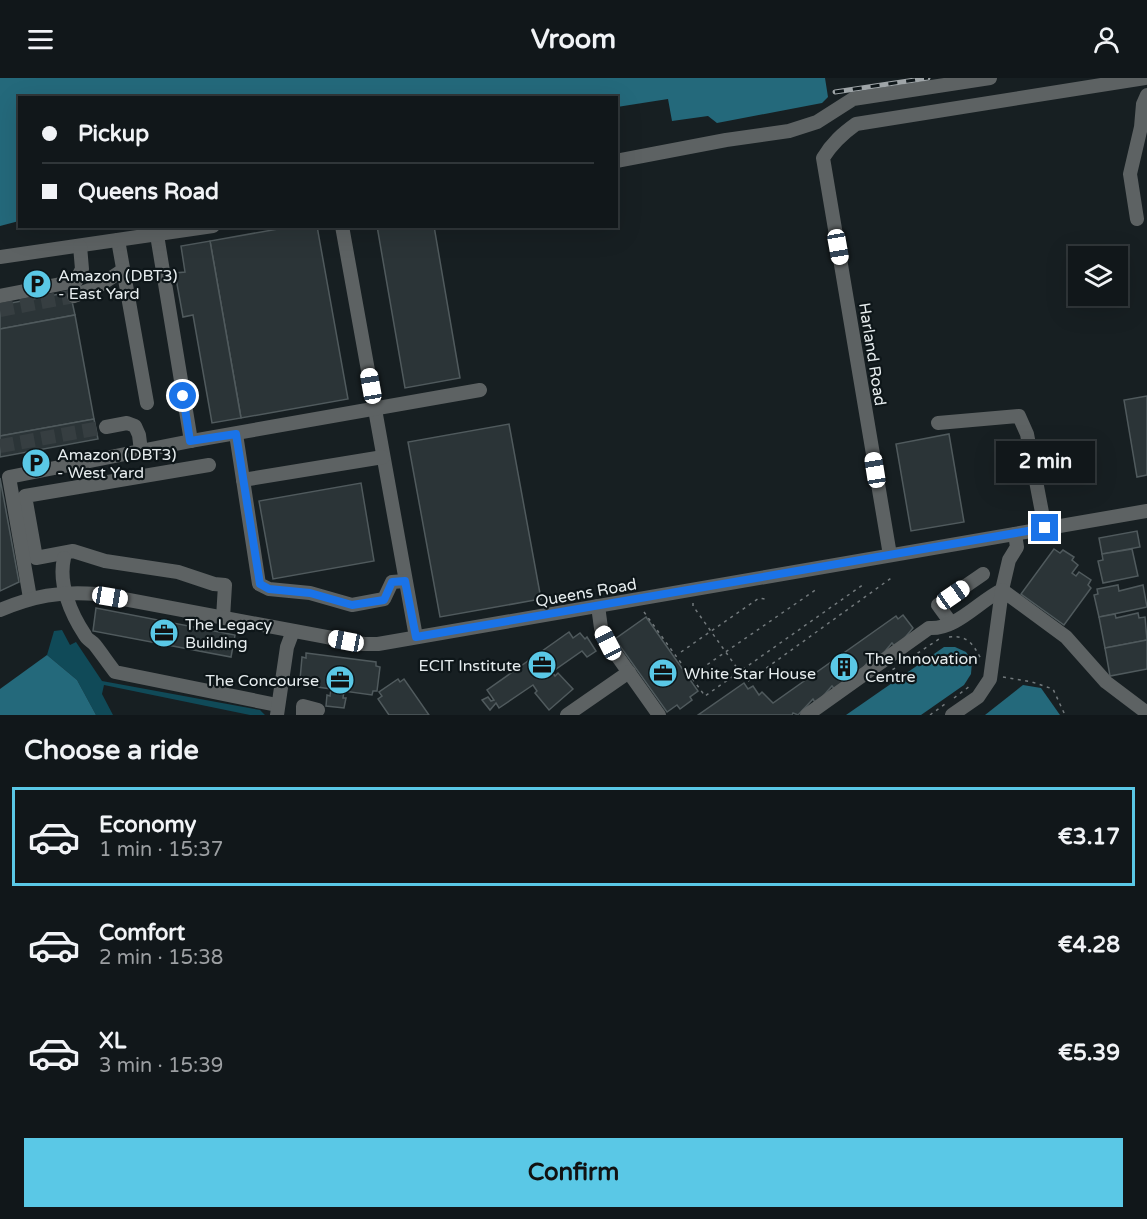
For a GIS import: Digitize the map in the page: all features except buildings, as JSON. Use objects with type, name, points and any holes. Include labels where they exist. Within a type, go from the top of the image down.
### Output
[{"type":"street","points":[[618,161],[726,140],[789,131],[817,122],[853,99],[990,78]]},
{"type":"street","name":"Harland Road","points":[[890,555],[823,158],[836,140],[856,124],[1146,78]]},
{"type":"street","points":[[1137,219],[1130,174],[1142,128],[1143,104],[1147,95]]},
{"type":"street","points":[[0,257],[201,228]]},
{"type":"street","points":[[342,228],[416,637]]},
{"type":"street","points":[[157,235],[190,441]]},
{"type":"street","points":[[118,240],[147,403]]},
{"type":"street","points":[[0,296],[76,281],[82,268],[80,246]]},
{"type":"street","points":[[74,296],[97,287],[123,270]]},
{"type":"street","points":[[30,598],[10,509],[9,477],[190,441],[480,390]]},
{"type":"street","points":[[938,423],[1019,416],[1027,434],[1045,528]]},
{"type":"street","points":[[106,427],[127,423],[135,426],[141,451]]},
{"type":"street","points":[[236,434],[260,584],[269,589],[310,593],[352,605],[384,600],[392,582],[405,581]]},
{"type":"street","points":[[243,480],[383,457]]},
{"type":"street","points":[[209,465],[25,496],[36,558],[63,556],[73,551],[105,561],[178,572],[221,585],[217,616]]},
{"type":"street","name":"Queens Road","points":[[0,610],[30,598],[68,592],[97,594],[364,644],[378,644],[1147,511]]},
{"type":"street","points":[[949,710],[978,697],[990,676],[1002,591],[1009,560],[1017,547],[1015,534]]},
{"type":"street","points":[[63,556],[68,592],[86,638],[92,642],[115,672],[277,710],[287,647],[293,631]]},
{"type":"street","points":[[951,623],[938,605],[983,574]]},
{"type":"street","points":[[807,715],[929,628],[938,628],[951,623],[1002,591]]},
{"type":"street","points":[[1002,591],[1066,637],[1106,682],[1147,712]]},
{"type":"street","points":[[598,606],[601,628],[608,643],[659,715]]},
{"type":"street","points":[[567,715],[629,672]]},
{"type":"street","points":[[303,715],[303,706],[318,710]]},
{"type":"path","points":[[691,590],[693,606],[747,682],[894,576]]},
{"type":"path","points":[[644,612],[705,696],[864,584]]},
{"type":"path","points":[[695,673],[817,589]]},
{"type":"path","points":[[681,652],[759,598],[765,599]]},
{"type":"path","points":[[879,679],[940,638],[960,636],[973,644],[981,659]]},
{"type":"path","points":[[990,676],[1032,682],[1053,689],[1065,715]]},
{"type":"path","points":[[953,699],[970,686]]},
{"type":"path","points":[[930,715],[949,710]]},
{"type":"shaded area","points":[[0,78],[825,78],[828,97],[822,103],[717,123],[708,116],[672,121],[668,99],[618,107],[618,96],[18,96],[18,221],[0,226]]},
{"type":"shaded area","points":[[62,630],[70,645],[76,642],[102,681],[260,710],[265,715],[250,715],[104,685],[102,694],[113,715],[96,715],[77,680],[47,655],[54,631]]},
{"type":"shaded area","points":[[944,647],[955,647],[966,652],[972,661],[971,674],[964,685],[921,715],[846,715]]},
{"type":"shaded area","points":[[47,655],[77,680],[96,715],[0,715],[0,689]]},
{"type":"shaded area","points":[[1023,685],[1041,688],[1060,715],[985,715]]},
{"type":"tunnel","points":[[0,310],[74,296]]},
{"type":"tunnel","points":[[0,446],[106,427]]},
{"type":"railway","points":[[835,92],[928,78]]},
{"type":"place","name":"Amazon (DBT3) - East Yard","points":[[37,284]]},
{"type":"place","name":"Amazon (DBT3) - West Yard","points":[[36,463]]},
{"type":"place","name":"The Legacy Building","points":[[164,633]]},
{"type":"place","name":"ECIT Institute","points":[[542,665]]},
{"type":"place","name":"The Innovation Centre","points":[[844,667]]},
{"type":"place","name":"White Star House","points":[[663,673]]},
{"type":"place","name":"The Concourse","points":[[340,680]]},
{"type":"route","points":[[183,396],[190,441],[236,434],[260,584],[269,589],[310,593],[352,605],[384,600],[392,582],[405,581],[416,637],[1045,528]]}]
